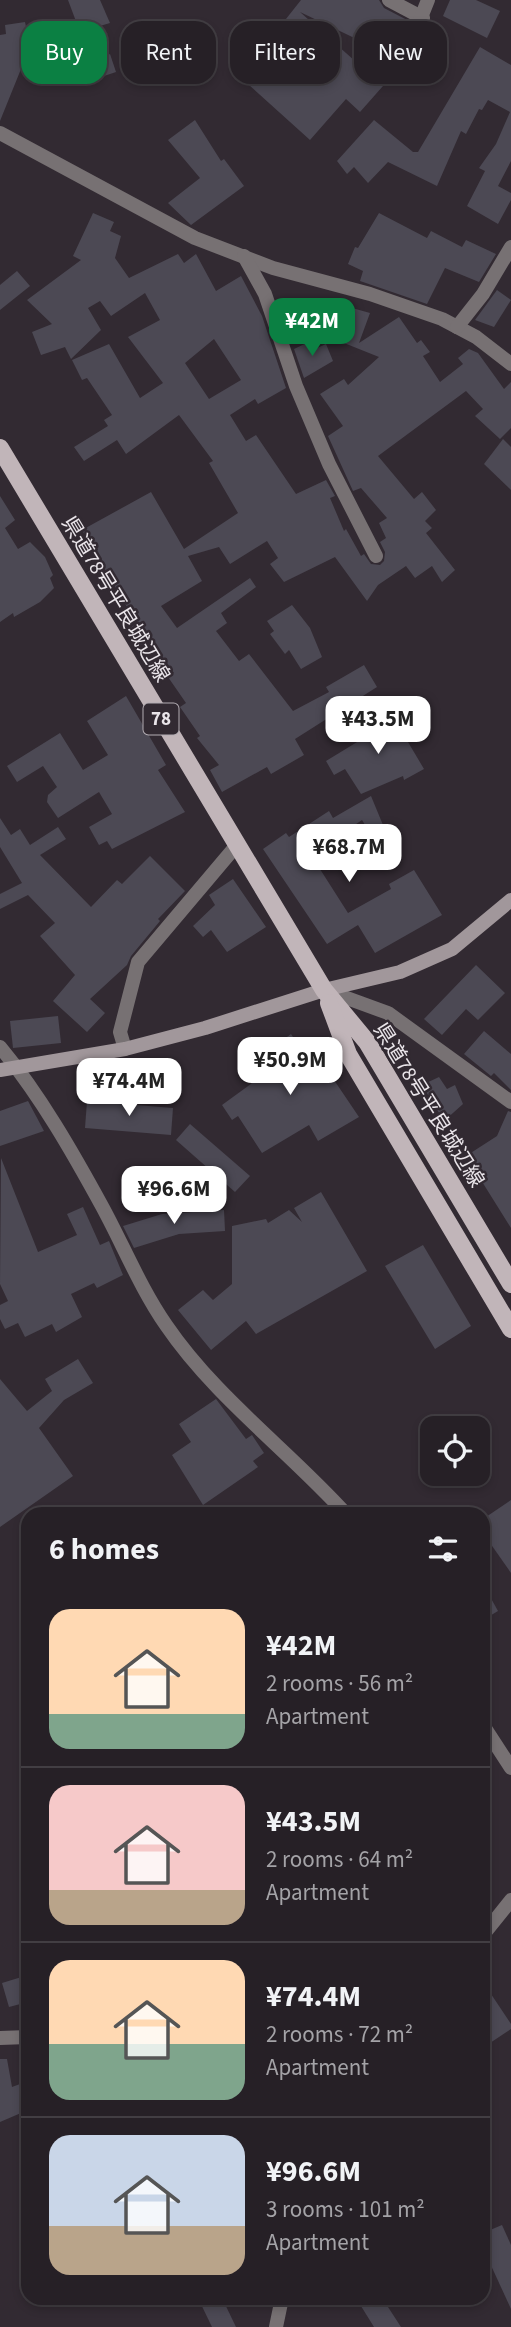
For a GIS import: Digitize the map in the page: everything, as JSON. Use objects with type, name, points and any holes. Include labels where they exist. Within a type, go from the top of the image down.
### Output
[{"type":"main road","name":"県道78号平良城辺線","points":[[0,448],[324,990],[368,1042],[511,1284]]},
{"type":"main road","name":"県道78号平良城辺線","points":[[324,990],[348,1054],[511,1329]]},
{"type":"street","points":[[389,0],[423,18]]},
{"type":"street","points":[[422,21],[428,0]]},
{"type":"street","points":[[0,133],[161,222],[273,268],[402,305],[457,327],[511,364]]},
{"type":"street","points":[[457,327],[483,294],[511,247]]},
{"type":"street","points":[[244,256],[265,294],[296,386],[324,453],[376,555]]},
{"type":"street","points":[[125,1049],[120,1032],[138,962],[236,846]]},
{"type":"street","points":[[0,1070],[125,1049],[205,1028],[324,990],[400,972],[452,949],[511,900]]},
{"type":"street","points":[[324,990],[388,1013],[511,1102]]},
{"type":"street","points":[[0,1047],[17,1067],[91,1188],[164,1322],[185,1352],[307,1471],[340,1507]]},
{"type":"street","points":[[490,1735],[511,1768]]},
{"type":"street","points":[[490,1926],[511,1900]]},
{"type":"street","points":[[0,2038],[21,2037]]},
{"type":"street","points":[[276,2327],[281,2305]]},
{"type":"building","points":[[68,0],[100,0],[110,23],[107,24],[107,21],[76,21]]},
{"type":"building","points":[[301,0],[379,0],[384,8],[409,21],[354,21],[354,38],[340,31],[340,21],[319,21],[300,12],[310,21],[284,21]]},
{"type":"building","points":[[450,0],[476,0],[500,11],[487,38],[443,16]]},
{"type":"building","points":[[21,23],[21,69],[0,121],[0,35],[6,34],[5,25]]},
{"type":"building","points":[[480,47],[511,65],[511,161],[498,186],[511,193],[511,200],[498,224],[467,206],[485,171],[479,168],[496,144],[510,112],[488,100],[482,110],[479,109],[466,134],[461,131],[437,186],[388,162],[368,183],[354,167],[347,174],[337,161],[374,120],[413,152],[418,152]]},
{"type":"building","points":[[340,48],[354,60],[354,84],[383,86],[360,112],[346,99],[310,140],[248,84],[340,84]]},
{"type":"building","points":[[110,54],[116,72],[107,75],[107,56]]},
{"type":"building","points":[[195,120],[221,161],[224,159],[244,186],[191,225],[168,203],[200,178],[168,140]]},
{"type":"building","points":[[93,213],[114,222],[110,231],[121,236],[115,258],[129,278],[178,254],[184,263],[196,254],[216,291],[241,276],[262,316],[286,388],[258,404],[255,399],[230,415],[246,441],[256,435],[296,494],[326,480],[335,496],[330,498],[344,531],[346,529],[361,556],[364,554],[371,564],[380,565],[384,561],[385,552],[380,542],[386,538],[379,523],[387,518],[361,488],[353,491],[328,436],[343,426],[320,394],[344,379],[348,385],[379,357],[334,339],[345,306],[370,313],[359,343],[399,317],[417,343],[421,340],[430,352],[423,356],[440,382],[463,364],[458,358],[469,349],[478,353],[504,389],[511,382],[511,428],[500,439],[475,416],[483,409],[466,391],[378,456],[414,499],[422,492],[436,510],[425,521],[432,528],[426,533],[455,570],[442,582],[432,566],[415,578],[406,566],[378,585],[367,601],[335,557],[284,582],[270,564],[278,558],[267,541],[230,564],[219,547],[188,556],[202,581],[161,606],[177,628],[250,578],[256,587],[221,613],[227,623],[216,631],[239,661],[249,654],[293,711],[329,692],[326,687],[364,665],[377,687],[295,739],[304,755],[271,774],[267,767],[222,792],[210,770],[219,765],[197,738],[200,736],[180,707],[186,703],[168,677],[174,673],[150,639],[140,646],[129,628],[137,624],[82,530],[151,492],[184,549],[238,513],[209,463],[213,461],[179,415],[126,454],[117,440],[84,461],[74,447],[108,426],[104,420],[112,415],[87,378],[82,380],[72,360],[109,344],[140,398],[163,383],[128,337],[160,320],[145,293],[111,316],[100,301],[88,308],[101,330],[71,359],[65,347],[41,355],[32,332],[52,324],[27,300],[81,260],[73,256]],"holes":[[[214,339],[241,380],[209,399],[185,363]]]},
{"type":"building","points":[[379,213],[427,238],[431,231],[462,247],[466,240],[496,254],[479,282],[445,268],[427,304],[360,281],[363,271],[348,264],[355,247],[358,248]]},
{"type":"building","points":[[17,271],[30,286],[0,310],[0,285]]},
{"type":"building","points":[[497,290],[511,300],[494,327],[475,320]]},
{"type":"building","points":[[313,340],[317,348],[326,344],[333,361],[304,378],[294,349]]},
{"type":"building","points":[[503,439],[511,447],[511,490],[484,464]]},
{"type":"building","points":[[0,496],[15,520],[5,528],[18,549],[30,542],[45,557],[53,575],[50,578],[54,588],[40,602],[14,617],[13,613],[0,622]]},
{"type":"building","points":[[292,605],[310,628],[322,657],[301,669],[289,650],[285,654],[270,634],[274,631],[267,621]]},
{"type":"building","points":[[126,696],[166,765],[158,770],[185,812],[112,849],[107,841],[99,845],[89,827],[112,814],[99,792],[58,818],[47,802],[48,795],[57,787],[43,766],[17,782],[7,766],[60,733],[83,770],[108,755],[87,721]]},
{"type":"building","points":[[389,710],[424,769],[404,780],[403,776],[361,794],[345,769],[334,775],[326,761],[367,736],[360,725]]},
{"type":"building","points":[[371,796],[383,825],[370,833],[362,820],[311,855],[348,913],[391,889],[389,884],[414,870],[442,915],[375,953],[358,925],[327,944],[263,849],[286,833],[289,837],[329,811],[333,818]]},
{"type":"building","points":[[0,818],[11,835],[20,829],[30,845],[58,827],[66,839],[40,855],[91,907],[117,880],[122,884],[150,856],[185,891],[158,919],[160,921],[131,956],[127,965],[90,999],[105,1013],[87,1032],[53,1001],[75,975],[40,936],[55,923],[28,895],[0,909],[0,894],[22,883],[0,847]]},
{"type":"building","points":[[233,879],[266,927],[227,952],[211,930],[203,937],[193,926],[215,905],[209,895]]},
{"type":"building","points":[[476,965],[505,993],[478,1020],[466,1009],[442,1035],[424,1019]]},
{"type":"building","points":[[58,1016],[61,1043],[13,1048],[10,1021]]},
{"type":"building","points":[[484,1031],[511,1054],[511,1090],[494,1073],[491,1076],[464,1054]]},
{"type":"building","points":[[291,1034],[301,1049],[309,1043],[359,1117],[318,1141],[309,1125],[262,1153],[238,1116],[232,1120],[222,1105],[259,1078],[248,1066]]},
{"type":"building","points":[[439,1077],[447,1089],[455,1085],[463,1104],[444,1121],[422,1085]]},
{"type":"building","points":[[28,1101],[44,1131],[0,1146],[0,1111]]},
{"type":"building","points":[[87,1101],[173,1108],[171,1135],[85,1128]]},
{"type":"building","points":[[508,1111],[511,1112],[511,1228],[466,1156],[497,1136]]},
{"type":"building","points":[[190,1124],[250,1176],[235,1192],[176,1140]]},
{"type":"building","points":[[1,1158],[38,1252],[77,1235],[67,1214],[83,1207],[100,1245],[109,1241],[123,1275],[97,1288],[94,1283],[71,1294],[82,1317],[56,1332],[52,1324],[25,1337],[18,1323],[5,1329],[0,1319],[0,1305],[8,1301],[0,1284]]},
{"type":"building","points":[[122,1182],[169,1182],[169,1201],[122,1201]]},
{"type":"building","points":[[321,1192],[367,1271],[256,1334],[246,1321],[211,1350],[178,1310],[203,1290],[213,1300],[232,1284],[232,1226],[266,1219],[268,1223],[289,1210],[302,1222],[294,1208]]},
{"type":"building","points":[[224,1210],[225,1231],[179,1234],[134,1248],[123,1226],[162,1214]]},
{"type":"building","points":[[423,1245],[471,1326],[435,1349],[385,1266]]},
{"type":"building","points":[[78,1359],[93,1383],[64,1400],[39,1428],[73,1476],[29,1507],[21,1507],[21,1512],[0,1527],[0,1379],[27,1411],[52,1391],[45,1379]]},
{"type":"building","points":[[216,1399],[246,1439],[252,1435],[264,1453],[253,1461],[258,1467],[203,1505],[172,1455],[191,1442],[179,1424]]},
{"type":"building","points":[[511,1500],[511,1573],[490,1543],[490,1514]]},
{"type":"building","points":[[490,1597],[498,1611],[490,1616]]},
{"type":"building","points":[[21,1977],[21,2004],[9,2007],[2,1983]]},
{"type":"building","points":[[490,1992],[511,2024],[511,2029],[490,2043]]},
{"type":"building","points":[[0,2059],[7,2059],[12,2087],[21,2084],[21,2113],[0,2122]]},
{"type":"building","points":[[502,2225],[511,2245],[511,2309],[490,2263],[490,2230]]},
{"type":"building","points":[[201,2305],[225,2305],[236,2327],[212,2327]]},
{"type":"building","points":[[360,2305],[391,2305],[388,2307],[401,2327],[374,2327]]}]
